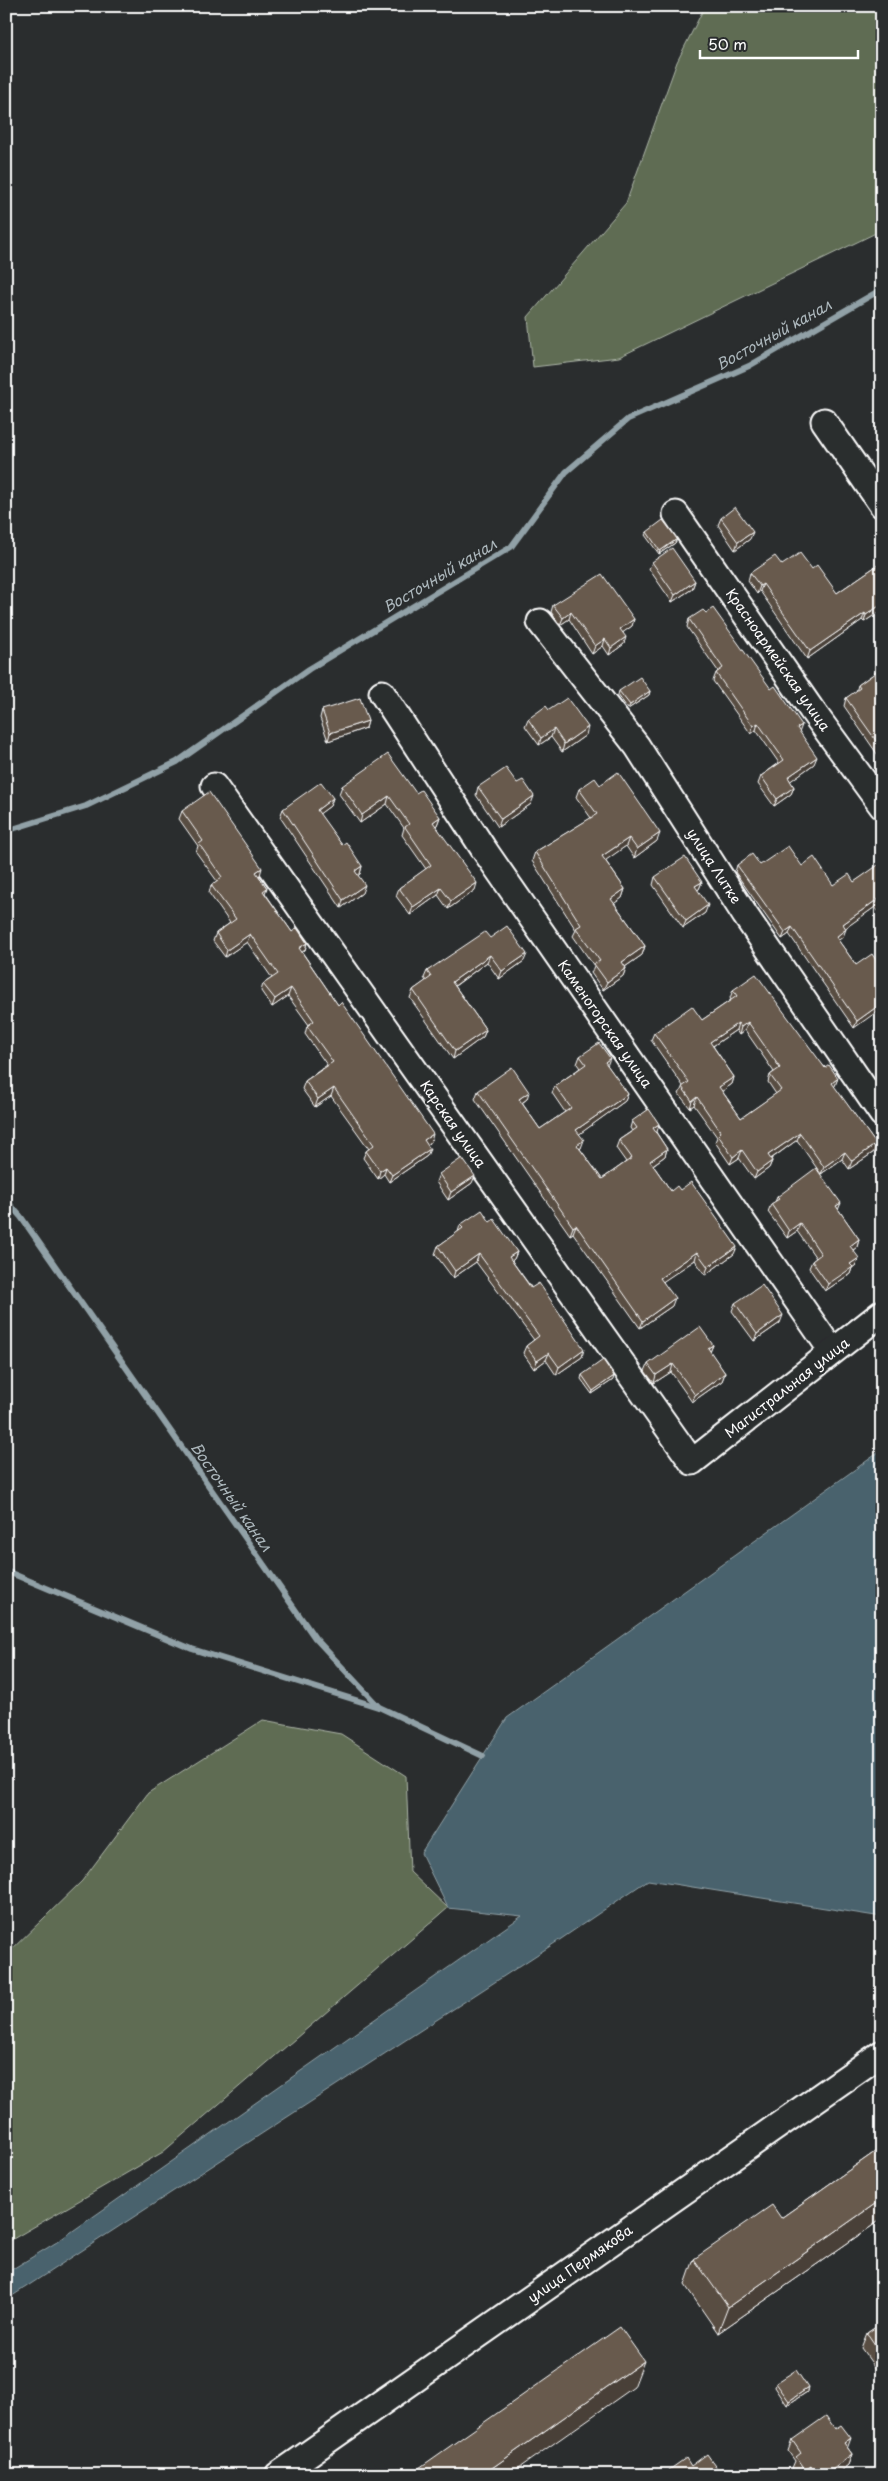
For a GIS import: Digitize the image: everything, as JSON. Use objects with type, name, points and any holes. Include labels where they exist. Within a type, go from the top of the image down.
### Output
[{"type":"street","points":[[824,420],[882,505]]},
{"type":"street","name":"Красноармейская улица","points":[[676,514],[811,709],[882,806]]},
{"type":"street","name":"улица Литке","points":[[540,622],[637,746],[745,915],[882,1114]]},
{"type":"street","name":"Каменогорская улица","points":[[382,693],[483,848],[832,1351]]},
{"type":"street","name":"Карская улица","points":[[214,786],[692,1462]]},
{"type":"street","name":"Магистральная улица","points":[[692,1462],[882,1313]]},
{"type":"street","name":"улица Пермякова","points":[[278,2475],[882,2053]]},
{"type":"green space","points":[[705,6],[882,6],[882,230],[619,357],[533,367],[528,317],[626,203],[677,62]]},
{"type":"green space","points":[[263,1720],[341,1734],[406,1776],[410,1872],[448,1908],[163,2152],[6,2243],[6,1955],[82,1881],[148,1793]]},
{"type":"water","points":[[882,1450],[882,1917],[648,1880],[561,1939],[6,2300],[6,2273],[57,2242],[522,1916],[448,1908],[421,1853],[507,1718]]},
{"type":"building","points":[[735,507],[753,532],[738,542],[721,518]]},
{"type":"building","points":[[663,520],[677,539],[660,551],[647,532]]},
{"type":"building","points":[[672,548],[695,581],[675,595],[652,562]]},
{"type":"building","points":[[800,553],[812,569],[817,565],[837,593],[882,562],[882,604],[866,615],[865,613],[810,651],[763,584],[760,586],[750,573],[775,556],[782,565]]},
{"type":"building","points":[[602,574],[634,619],[620,629],[626,637],[611,648],[605,639],[595,646],[571,612],[563,618],[553,605]]},
{"type":"building","points":[[713,608],[771,689],[775,686],[802,725],[797,728],[817,757],[788,777],[794,787],[777,799],[761,776],[784,760],[758,723],[753,726],[716,673],[723,668],[689,619],[703,610],[706,613]]},
{"type":"building","points":[[882,668],[882,749],[846,698],[860,688],[858,685]]},
{"type":"building","points":[[640,677],[650,691],[630,705],[619,691]]},
{"type":"building","points":[[360,698],[368,721],[330,733],[322,710]]},
{"type":"building","points":[[567,698],[588,727],[564,744],[554,729],[541,738],[528,719],[546,706],[549,710]]},
{"type":"building","points":[[388,754],[416,793],[421,790],[440,817],[433,822],[477,883],[451,901],[441,888],[413,907],[399,888],[431,865],[405,827],[409,824],[389,796],[362,815],[342,786]]},
{"type":"building","points":[[506,768],[517,783],[523,780],[534,796],[501,819],[478,787]]},
{"type":"building","points":[[618,772],[660,833],[637,849],[629,838],[602,856],[625,889],[611,899],[645,946],[622,962],[626,968],[607,982],[594,964],[600,961],[576,928],[581,925],[535,852],[597,814],[579,789],[595,778],[600,785]]},
{"type":"building","points":[[321,782],[333,798],[317,810],[342,845],[346,842],[362,866],[355,871],[365,885],[343,900],[283,809]]},
{"type":"building","points":[[209,792],[262,868],[256,872],[267,888],[263,891],[292,932],[297,928],[307,943],[299,948],[338,1005],[341,1002],[433,1134],[424,1140],[430,1149],[392,1175],[386,1167],[380,1171],[366,1151],[374,1145],[334,1088],[318,1099],[305,1081],[333,1062],[307,1026],[314,1021],[291,988],[275,999],[263,984],[278,974],[250,934],[227,950],[216,933],[236,919],[211,885],[222,877],[199,844],[203,841],[182,811]]},
{"type":"building","points":[[788,846],[802,866],[814,857],[833,885],[849,874],[854,882],[882,864],[882,905],[878,899],[843,924],[846,929],[836,937],[856,965],[872,954],[882,969],[882,1003],[857,1021],[792,927],[785,932],[737,865],[752,854],[760,865]]},
{"type":"building","points":[[685,857],[702,882],[695,886],[708,905],[686,921],[655,877]]},
{"type":"building","points":[[507,926],[527,954],[502,971],[490,955],[452,982],[486,1030],[455,1051],[413,990],[431,977],[427,971],[485,932],[490,938]]},
{"type":"building","points":[[756,974],[825,1068],[829,1065],[838,1078],[832,1083],[876,1144],[852,1161],[845,1152],[824,1167],[800,1133],[768,1155],[772,1161],[757,1172],[742,1150],[733,1157],[718,1135],[721,1132],[697,1097],[692,1101],[682,1087],[689,1082],[654,1033],[692,1006],[702,1020],[737,996],[733,990]],"holes":[[[748,1022],[780,1068],[770,1075],[781,1090],[741,1118],[719,1087],[734,1077],[710,1042],[738,1023],[741,1027]]]},
{"type":"building","points":[[599,1043],[610,1058],[605,1062],[628,1094],[576,1130],[584,1140],[577,1145],[602,1179],[632,1158],[619,1140],[637,1128],[632,1121],[649,1109],[659,1124],[653,1128],[667,1149],[650,1161],[671,1191],[677,1186],[680,1190],[691,1182],[737,1247],[708,1267],[697,1252],[660,1278],[675,1298],[643,1321],[576,1225],[573,1227],[478,1091],[512,1067],[529,1092],[519,1099],[540,1129],[571,1108],[555,1086],[586,1064],[580,1056]]},
{"type":"building","points":[[462,1158],[475,1176],[451,1192],[439,1174]]},
{"type":"building","points":[[816,1168],[841,1203],[836,1206],[859,1239],[850,1246],[859,1258],[850,1264],[853,1267],[828,1284],[812,1261],[821,1254],[800,1223],[789,1231],[771,1204],[779,1199],[777,1197]]},
{"type":"building","points":[[482,1210],[490,1222],[494,1219],[517,1252],[509,1257],[531,1288],[539,1283],[584,1349],[559,1367],[549,1353],[537,1361],[526,1346],[539,1336],[479,1254],[455,1271],[438,1246],[463,1228],[460,1225]]},
{"type":"building","points":[[762,1285],[783,1315],[757,1334],[735,1303]]},
{"type":"building","points":[[700,1327],[713,1345],[708,1348],[725,1373],[695,1395],[673,1364],[656,1375],[648,1364]]},
{"type":"building","points":[[603,1360],[614,1376],[593,1391],[582,1375]]},
{"type":"building","points":[[882,2147],[882,2199],[728,2307],[694,2259],[772,2205],[781,2218]]},
{"type":"building","points":[[882,2323],[882,2355],[867,2333]]},
{"type":"building","points":[[620,2327],[644,2361],[482,2475],[409,2475]]},
{"type":"building","points":[[796,2370],[808,2388],[789,2401],[776,2383]]},
{"type":"building","points":[[826,2416],[835,2429],[841,2425],[851,2438],[844,2443],[852,2454],[824,2475],[817,2475],[811,2466],[805,2470],[796,2457],[801,2453],[792,2440]]},
{"type":"building","points":[[707,2454],[722,2475],[673,2475],[669,2470],[686,2458],[691,2466]]},
{"type":"waterway","name":"Восточный канал","points":[[6,831],[86,806],[177,762],[309,669],[511,547],[566,472],[628,419],[749,366],[882,289]]},
{"type":"waterway","name":"Восточный канал","points":[[6,1200],[21,1217],[315,1638],[379,1707],[483,1756]]},
{"type":"waterway","points":[[6,1571],[192,1649],[378,1707]]}]
